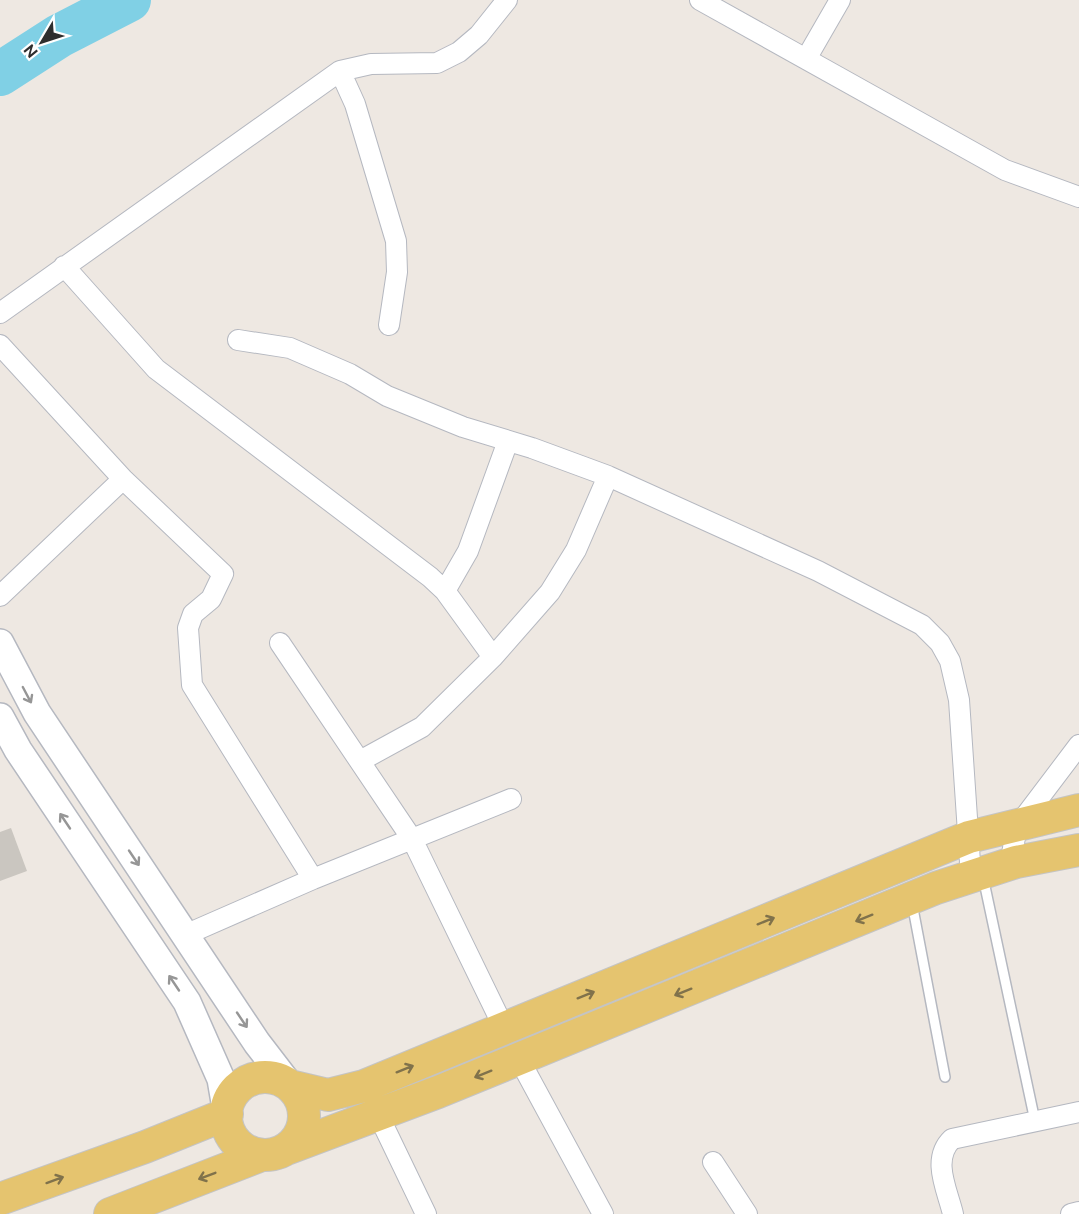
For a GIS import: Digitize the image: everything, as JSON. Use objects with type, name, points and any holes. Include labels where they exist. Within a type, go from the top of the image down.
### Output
[{"type":"main road","points":[[0,643],[37,713],[257,1043],[290,1086],[300,1101],[304,1118],[296,1141],[274,1152],[239,1145],[231,1135],[226,1123],[230,1099],[246,1082],[268,1077],[290,1086],[328,1095],[364,1086],[969,837],[1079,810]]},
{"type":"main road","points":[[0,717],[18,750],[187,1002],[221,1079],[227,1114]]},
{"type":"main road","points":[[110,1214],[274,1152],[378,1116],[912,899],[987,872],[1079,850]]},
{"type":"main road","points":[[0,1199],[145,1147],[227,1114]]},
{"type":"street","points":[[0,313],[340,71],[371,64],[437,63],[459,52],[479,35],[507,0]]},
{"type":"street","points":[[700,0],[1005,170],[1079,197]]},
{"type":"street","points":[[806,59],[840,0]]},
{"type":"street","points":[[340,71],[355,104],[396,242],[397,272],[388,325]]},
{"type":"street","points":[[64,266],[156,369],[445,591],[493,657]]},
{"type":"street","points":[[238,340],[290,348],[350,374],[387,396],[463,427],[608,476],[818,571],[922,625],[934,637],[950,661],[959,700],[969,837],[987,872],[1017,827],[1079,745]]},
{"type":"street","points":[[0,345],[123,479],[223,574],[211,599],[193,614],[188,628],[192,685],[313,879]]},
{"type":"street","points":[[445,591],[468,551],[508,441]]},
{"type":"street","points":[[360,761],[422,727],[493,657],[550,592],[576,550],[608,476]]},
{"type":"street","points":[[0,596],[123,479]]},
{"type":"street","points":[[280,643],[412,839],[504,1028]]},
{"type":"street","points":[[185,935],[313,879],[511,799]]},
{"type":"street","points":[[519,1059],[603,1214]]},
{"type":"street","points":[[364,1086],[426,1214]]},
{"type":"street","points":[[953,1214],[940,1159],[943,1148],[952,1139],[1079,1112]]},
{"type":"street","points":[[713,1162],[747,1214]]},
{"type":"street","points":[[1071,1214],[1079,1212]]},
{"type":"lane","points":[[987,872],[1035,1121]]},
{"type":"lane","points":[[912,899],[945,1077]]},
{"type":"building","points":[[11,828],[27,871],[0,881],[0,832]]},
{"type":"waterway","points":[[0,74],[59,36],[129,0]]}]
